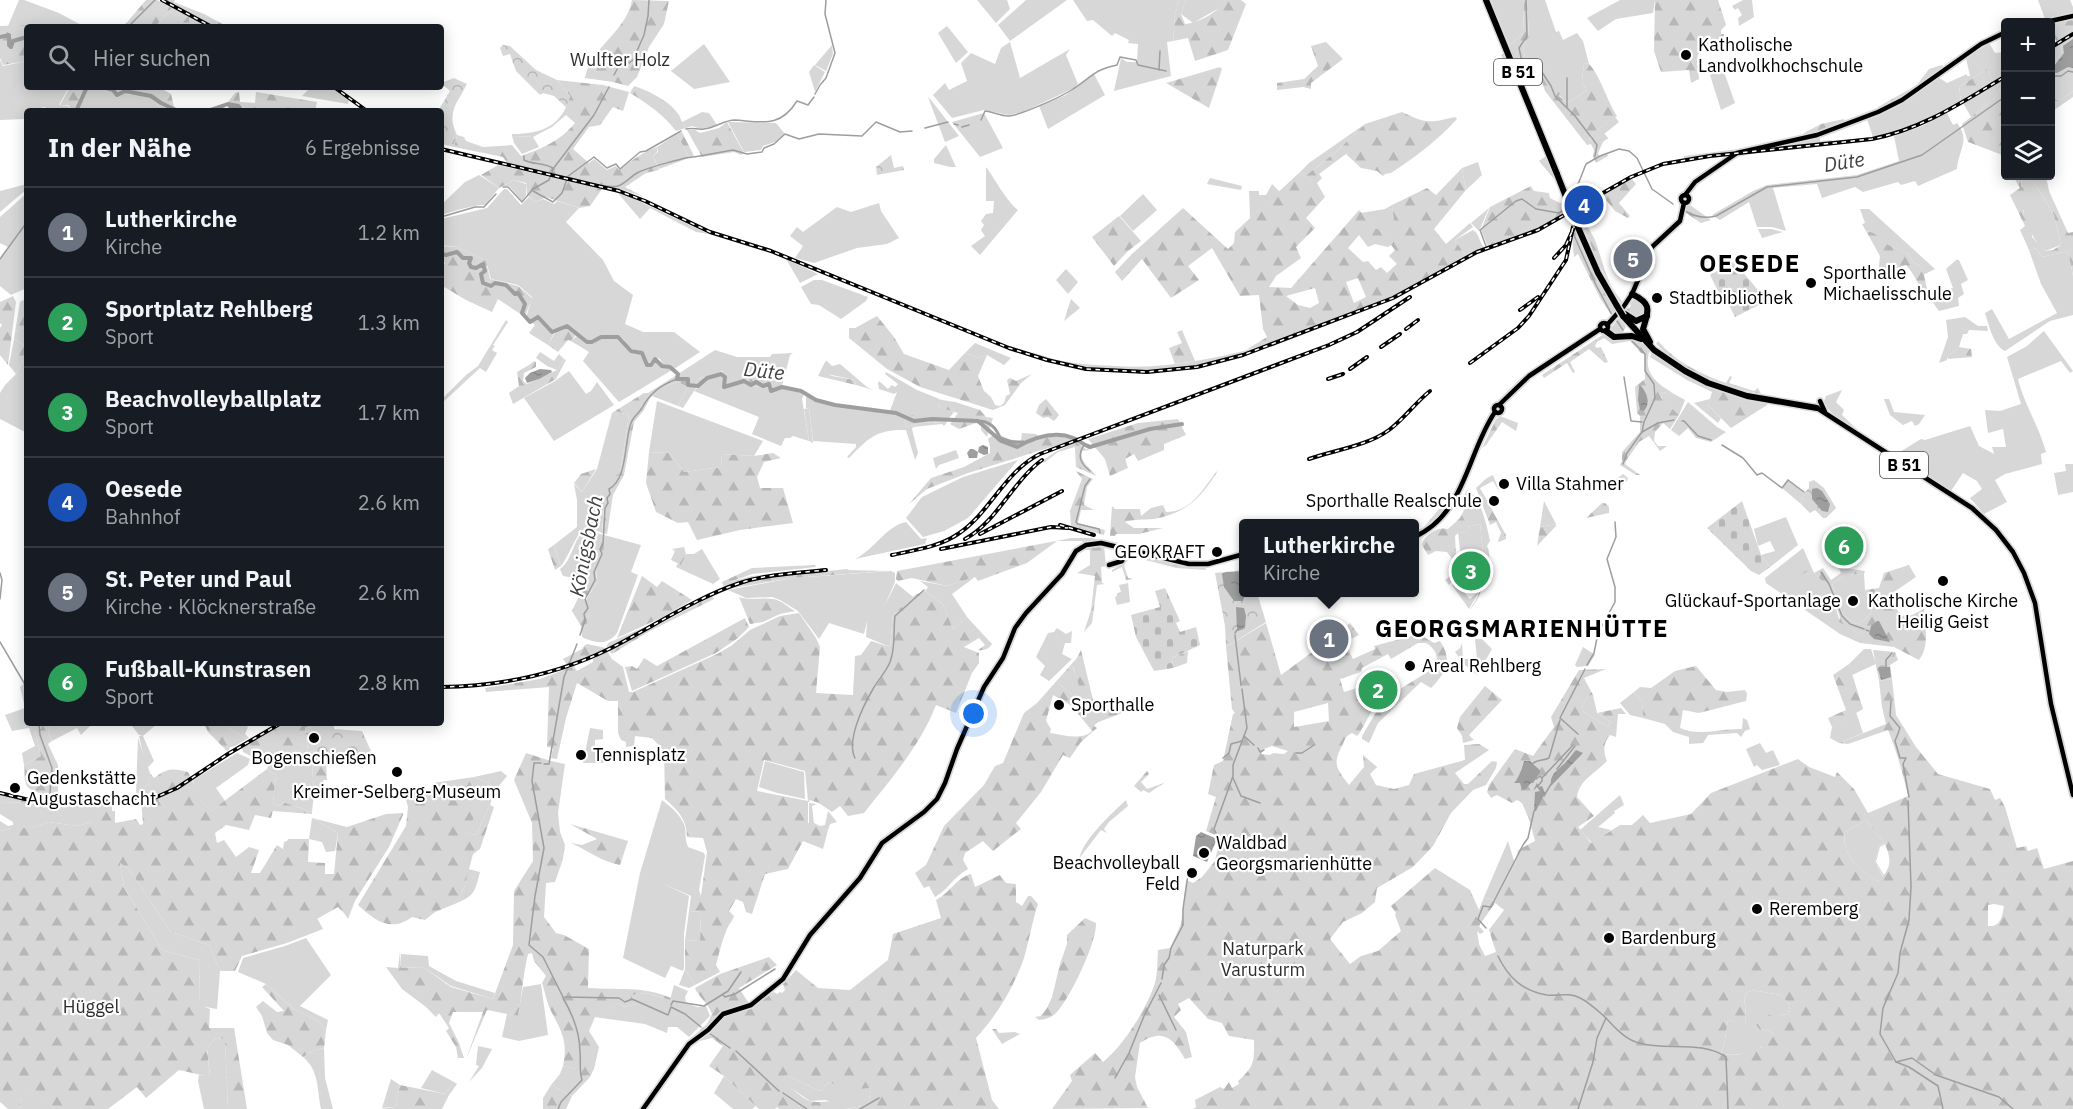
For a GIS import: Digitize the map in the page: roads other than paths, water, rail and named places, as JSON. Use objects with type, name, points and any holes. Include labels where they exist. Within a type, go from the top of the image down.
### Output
[{"type":"highway","name":"B 51","points":[[1486,0],[1558,173]]},
{"type":"highway","name":"B 51","points":[[1486,0],[1598,273],[1624,315],[1644,340],[1685,371],[1708,383],[1767,398],[1804,402],[1816,408]]},
{"type":"highway","points":[[1632,294],[1646,303],[1648,309],[1643,332],[1653,347]]},
{"type":"highway","name":"B 51","points":[[1624,315],[1653,347]]},
{"type":"highway","points":[[1624,315],[1636,321],[1647,315]]},
{"type":"highway","points":[[1621,337],[1627,327],[1624,315]]},
{"type":"highway","points":[[1604,329],[1612,336],[1632,336],[1644,340]]},
{"type":"main road","points":[[2055,20],[2073,16]]},
{"type":"main road","points":[[1419,534],[1434,525],[1450,507],[1495,412],[1494,407],[1500,405],[1518,388],[1604,329],[1624,306],[1632,294],[1656,241],[1678,224],[1684,208],[1681,199],[1695,182],[1737,153],[1817,135],[1878,112],[1902,100],[1981,44],[2001,34]]},
{"type":"main road","points":[[1500,405],[1518,385],[1604,329]]},
{"type":"main road","points":[[1539,373],[1547,364]]},
{"type":"main road","points":[[1820,401],[1827,414]]},
{"type":"main road","name":"B 51","points":[[1816,408],[1972,508],[1996,530],[2013,552],[2035,603],[2051,704],[2073,795]]},
{"type":"main road","points":[[643,1109],[689,1044],[708,1030],[723,1014],[758,1001],[786,976],[814,930],[861,876],[882,843],[924,812],[937,799],[984,687],[1003,658],[1022,618],[1060,576],[1076,551],[1089,544],[1103,543],[1189,564],[1208,564],[1239,555]]},
{"type":"main road","points":[[1108,565],[1122,561],[1128,549]]},
{"type":"water","points":[[2073,39],[2073,68],[2068,67],[2055,73],[2055,65],[2064,53],[2063,46]]},
{"type":"water","points":[[228,102],[239,104],[243,108],[227,106],[210,108]]},
{"type":"water","points":[[540,369],[552,372],[527,383],[525,378]]},
{"type":"water","points":[[1640,385],[1647,398],[1644,411],[1640,410],[1638,400]]},
{"type":"water","points":[[983,445],[988,447],[988,454],[978,452],[979,447]]},
{"type":"water","points":[[970,449],[978,452],[977,458],[969,458],[967,453]]},
{"type":"water","points":[[1817,488],[1822,491],[1830,504],[1828,512],[1822,511],[1812,499],[1812,489]]},
{"type":"water","points":[[1239,573],[1239,597],[1244,597],[1243,601],[1234,601],[1224,587],[1222,574]]},
{"type":"water","points":[[1236,607],[1244,608],[1246,616],[1245,628],[1238,631],[1237,630]]},
{"type":"water","points":[[1877,621],[1890,642],[1874,639],[1869,634],[1871,626]]},
{"type":"water","points":[[1890,667],[1891,677],[1881,680],[1878,668]]},
{"type":"water","points":[[1576,750],[1583,753],[1551,786],[1553,775]]},
{"type":"water","points":[[1524,761],[1530,761],[1541,771],[1533,783],[1522,790],[1520,783],[1514,783]]},
{"type":"water","points":[[1537,783],[1539,787],[1542,786],[1545,793],[1534,811],[1535,792],[1540,791],[1537,787],[1533,791]]},
{"type":"water","points":[[1201,832],[1217,839],[1207,862],[1193,856],[1196,836]]},
{"type":"waterway","points":[[131,24],[155,0]]},
{"type":"waterway","points":[[614,75],[621,62],[625,60],[629,63],[633,60],[644,35],[649,0]]},
{"type":"waterway","points":[[815,94],[826,78],[835,53],[825,14],[826,0]]},
{"type":"waterway","points":[[1526,0],[1527,36],[1519,48],[1522,62],[1524,65],[1538,66],[1555,96],[1575,116],[1591,137]]},
{"type":"waterway","name":"Düte","points":[[0,37],[9,35],[11,47],[13,41],[24,38]]},
{"type":"waterway","points":[[1159,70],[1160,51]]},
{"type":"waterway","points":[[981,120],[985,111],[1008,116],[1051,101],[1098,72],[1117,65],[1120,57],[1136,60],[1138,65],[1166,71]]},
{"type":"waterway","name":"Düte","points":[[2055,76],[2061,76],[2068,71],[2073,72]]},
{"type":"waterway","points":[[1567,78],[1567,107]]},
{"type":"waterway","points":[[503,187],[508,187],[522,202],[533,189],[549,180],[553,169],[594,115],[609,87]]},
{"type":"waterway","name":"Düte","points":[[77,108],[86,90]]},
{"type":"waterway","name":"Düte","points":[[113,90],[117,95],[125,91],[151,96],[172,108]]},
{"type":"waterway","points":[[686,129],[708,128],[731,120],[770,121],[784,116],[797,101],[808,105],[814,97]]},
{"type":"waterway","name":"Düte","points":[[1685,211],[1700,217],[1716,216],[1767,187],[1857,177],[1922,155],[2001,100]]},
{"type":"waterway","points":[[567,177],[612,187],[623,184],[641,171],[666,163],[733,150],[747,154],[762,152],[764,148],[774,144],[785,134],[799,139],[819,134],[862,136],[876,122],[900,132],[912,131]]},
{"type":"waterway","points":[[925,128],[948,122]]},
{"type":"waterway","points":[[954,124],[958,125]]},
{"type":"waterway","points":[[962,127],[969,125]]},
{"type":"waterway","points":[[567,177],[594,157],[607,168],[616,164],[620,169],[640,152],[646,151],[681,131]]},
{"type":"waterway","points":[[1592,138],[1597,145],[1595,156]]},
{"type":"waterway","name":"Düte","points":[[1571,202],[1586,164],[1619,149],[1629,151],[1637,158],[1652,189],[1673,204]]},
{"type":"waterway","points":[[524,156],[524,160],[528,162],[547,165],[554,169]]},
{"type":"waterway","points":[[533,191],[553,202],[562,193],[567,179]]},
{"type":"waterway","points":[[444,216],[475,207],[484,207],[496,194]]},
{"type":"waterway","name":"Düte","points":[[1487,249],[1480,230],[1516,201],[1522,199],[1536,209],[1559,213],[1567,208]]},
{"type":"waterway","points":[[0,259],[24,226]]},
{"type":"waterway","points":[[1573,233],[1612,315]]},
{"type":"waterway","name":"Düte","points":[[444,255],[457,252],[463,258],[471,258],[469,263],[471,267],[476,268],[483,264],[485,271],[481,274],[483,283],[491,286],[495,283],[506,285],[515,294],[518,293],[525,304],[522,313],[530,322],[538,317],[552,332],[567,326],[587,342],[601,337],[618,337],[631,351],[642,353],[647,365],[651,365],[655,359],[662,366],[670,367],[678,374],[677,379],[688,379],[688,385],[698,386],[707,378],[721,374],[725,377],[724,387],[744,381],[751,385],[756,382],[763,386],[769,384],[771,391],[782,387],[801,391],[816,400],[835,405],[896,413],[914,421],[932,419],[978,421],[1001,441],[1017,447],[1037,438],[1051,435],[1073,438],[1090,447],[1150,429],[1182,424]]},
{"type":"waterway","points":[[1617,321],[1623,330]]},
{"type":"waterway","points":[[1632,341],[1645,354],[1645,371],[1654,384],[1655,398],[1642,432],[1658,423],[1674,420]]},
{"type":"waterway","points":[[1624,377],[1631,421],[1642,422]]},
{"type":"waterway","name":"Königsbach","points":[[580,635],[585,620],[584,614],[588,608],[585,599],[595,580],[594,572],[602,554],[600,549],[603,544],[605,508],[610,494],[609,489],[619,477],[631,423],[652,394],[677,379]]},
{"type":"waterway","name":"Düte","points":[[978,421],[992,425],[1000,438],[1012,442],[1024,442]]},
{"type":"waterway","points":[[1682,421],[1698,436],[1711,440]]},
{"type":"waterway","points":[[1623,464],[1627,453],[1642,432]]},
{"type":"waterway","points":[[1084,445],[1081,459],[1090,471]]},
{"type":"waterway","points":[[1722,445],[1743,458],[1757,475],[1762,473],[1782,488],[1788,480],[1804,492]]},
{"type":"waterway","points":[[1090,479],[1085,486],[1076,522],[1099,529],[1100,533]]},
{"type":"waterway","points":[[1587,665],[1594,653],[1598,633],[1615,602],[1615,587],[1607,559],[1616,537],[1615,522]]},
{"type":"waterway","points":[[1821,572],[1829,584],[1842,616],[1850,624],[1864,629]]},
{"type":"waterway","points":[[0,573],[2,580],[0,599]]},
{"type":"waterway","points":[[855,758],[853,742],[857,724],[869,696],[892,656],[895,616],[924,590]]},
{"type":"waterway","points":[[1235,635],[1241,685]]},
{"type":"waterway","points":[[0,642],[24,683]]},
{"type":"waterway","name":"Königsbach","points":[[569,664],[577,644]]},
{"type":"waterway","points":[[1886,667],[1886,660],[1892,653]]},
{"type":"waterway","name":"Königsbach","points":[[544,764],[549,764],[564,677],[568,667]]},
{"type":"waterway","points":[[1578,734],[1560,718],[1585,669]]},
{"type":"waterway","points":[[1216,833],[1214,829],[1233,776],[1233,765],[1247,728],[1242,689]]},
{"type":"waterway","points":[[1891,701],[1890,716],[1900,728],[1899,730]]},
{"type":"waterway","points":[[1532,764],[1549,758],[1560,720]]},
{"type":"waterway","points":[[39,726],[40,735],[52,768],[50,793]]},
{"type":"waterway","points":[[1899,731],[1895,741],[1900,758],[1906,758],[1903,764],[1909,797]]},
{"type":"waterway","points":[[1244,736],[1254,745]]},
{"type":"waterway","points":[[1223,758],[1229,753],[1231,744],[1242,741]]},
{"type":"waterway","points":[[1296,753],[1302,753],[1314,745]]},
{"type":"waterway","points":[[1538,786],[1542,778],[1573,745]]},
{"type":"waterway","points":[[1557,769],[1575,746]]},
{"type":"waterway","points":[[1258,748],[1260,752],[1264,750]]},
{"type":"waterway","name":"Königsbach","points":[[541,763],[534,763],[532,781],[544,848],[529,945],[543,957],[563,997],[619,998],[625,1002],[632,999],[668,1015],[671,1007],[685,1014],[701,1027]]},
{"type":"waterway","points":[[1536,779],[1540,776],[1542,778]]},
{"type":"waterway","points":[[1233,778],[1241,796],[1260,803]]},
{"type":"waterway","points":[[1544,796],[1551,784]]},
{"type":"waterway","points":[[1908,801],[1911,887],[1909,920],[1900,953],[1898,973],[1883,1008],[1880,1034],[1896,1062],[1909,1067],[1938,1086],[1943,1109]]},
{"type":"waterway","points":[[1486,928],[1478,919],[1483,906],[1491,907],[1528,838],[1534,811]]},
{"type":"waterway","points":[[1162,979],[1164,965],[1183,925],[1188,875]]},
{"type":"waterway","points":[[1498,956],[1511,977],[1523,986],[1547,995],[1576,996],[1590,1004],[1606,1018],[1597,1038],[1593,1062],[1578,1109]]},
{"type":"waterway","points":[[723,995],[725,997],[735,994],[775,969]]},
{"type":"waterway","points":[[671,1005],[673,1001],[704,1006],[728,991],[741,972]]},
{"type":"waterway","points":[[1115,1078],[1161,983]]},
{"type":"waterway","points":[[1159,995],[1176,1030]]},
{"type":"waterway","points":[[558,1109],[561,1102],[582,1080],[577,1031],[563,998]]},
{"type":"waterway","points":[[1606,1018],[1621,1033],[1634,1041],[1650,1045],[1695,1047],[1726,1057],[1728,1109]]},
{"type":"waterway","name":"Königsbach","points":[[709,1033],[730,1048]]},
{"type":"waterway","name":"Königsbach","points":[[736,1051],[779,1091]]},
{"type":"waterway","points":[[1896,1062],[1912,1058],[1936,1075],[1999,1097],[2013,1109]]},
{"type":"waterway","name":"Königsbach","points":[[783,1093],[807,1109]]},
{"type":"waterway","points":[[860,1109],[879,1098]]},
{"type":"railway","points":[[162,0],[206,24]]},
{"type":"railway","points":[[2055,45],[2073,34]]},
{"type":"railway","points":[[444,150],[619,191],[710,232],[771,251],[1009,348],[1086,369],[1147,372],[1197,367],[1243,355],[1393,298],[1477,252],[1538,230],[1631,177],[1663,164],[1710,156],[1872,139],[1925,122],[2001,79]]},
{"type":"railway","points":[[338,90],[363,108]]},
{"type":"railway","points":[[1554,258],[1566,245],[1580,214]]},
{"type":"railway","points":[[1470,363],[1518,328],[1529,316],[1566,260],[1573,227]]},
{"type":"railway","points":[[892,555],[935,545],[958,534],[979,515],[1017,471],[1040,454],[1329,345],[1357,332],[1410,297]]},
{"type":"railway","points":[[1520,310],[1538,297]]},
{"type":"railway","points":[[1406,329],[1418,320]]},
{"type":"railway","points":[[1381,347],[1400,334]]},
{"type":"railway","points":[[1350,369],[1367,357]]},
{"type":"railway","points":[[1328,379],[1343,374]]},
{"type":"railway","points":[[1309,459],[1361,444],[1389,430],[1430,391]]},
{"type":"railway","points":[[965,539],[986,523],[1022,479],[1042,460]]},
{"type":"railway","points":[[980,534],[1062,491]]},
{"type":"railway","points":[[1060,525],[1094,535]]},
{"type":"railway","points":[[941,549],[1051,527],[1068,528]]},
{"type":"railway","points":[[444,687],[506,681],[569,666],[609,649],[723,589],[771,576],[826,570]]},
{"type":"railway","points":[[0,793],[25,799],[126,802],[152,799],[177,788],[276,726]]},
{"type":"place","name":"Katholische Landvolkhochschule","points":[[1686,55]]},
{"type":"place","name":"Oesede","points":[[1584,205]]},
{"type":"place","name":"St. Peter und Paul","points":[[1633,259]]},
{"type":"place","name":"Sporthalle Michaelisschule","points":[[1811,283]]},
{"type":"place","name":"Stadtbibliothek","points":[[1657,298]]},
{"type":"place","name":"Villa Stahmer","points":[[1504,484]]},
{"type":"place","name":"Sporthalle Realschule","points":[[1494,501]]},
{"type":"place","name":"Fußball-Kunstrasen","points":[[1844,546]]},
{"type":"place","name":"GEOKRAFT","points":[[1217,552]]},
{"type":"place","name":"Beachvolleyballplatz","points":[[1471,571]]},
{"type":"place","name":"Katholische Kirche Heilig Geist","points":[[1943,581]]},
{"type":"place","name":"Glückauf-Sportanlage","points":[[1853,601]]},
{"type":"place","name":"Lutherkirche","points":[[1329,639]]},
{"type":"place","name":"Areal Rehlberg","points":[[1410,666]]},
{"type":"place","name":"Sportplatz Rehlberg","points":[[1378,690]]},
{"type":"place","name":"Sporthalle","points":[[1059,705]]},
{"type":"place","name":"Bogenschießen","points":[[314,738]]},
{"type":"place","name":"Tennisplatz","points":[[581,755]]},
{"type":"place","name":"Kreimer-Selberg-Museum","points":[[397,772]]},
{"type":"place","name":"Gedenkstätte Augustaschacht","points":[[15,788]]},
{"type":"place","name":"Waldbad Georgsmarienhütte","points":[[1204,853]]},
{"type":"place","name":"Beachvolleyball Feld","points":[[1192,873]]},
{"type":"place","name":"Reremberg","points":[[1757,909]]},
{"type":"place","name":"Bardenburg","points":[[1609,938]]},
{"type":"district","name":"OESEDE","points":[[1750,264]]},
{"type":"district","name":"GEORGSMARIENHÜTTE","points":[[1522,629]]},
{"type":"park label","name":"Wulfter Holz","points":[[620,60]]},
{"type":"park label","name":"Naturpark Varusturm","points":[[1263,959]]},
{"type":"park label","name":"Hüggel","points":[[91,1007]]}]
